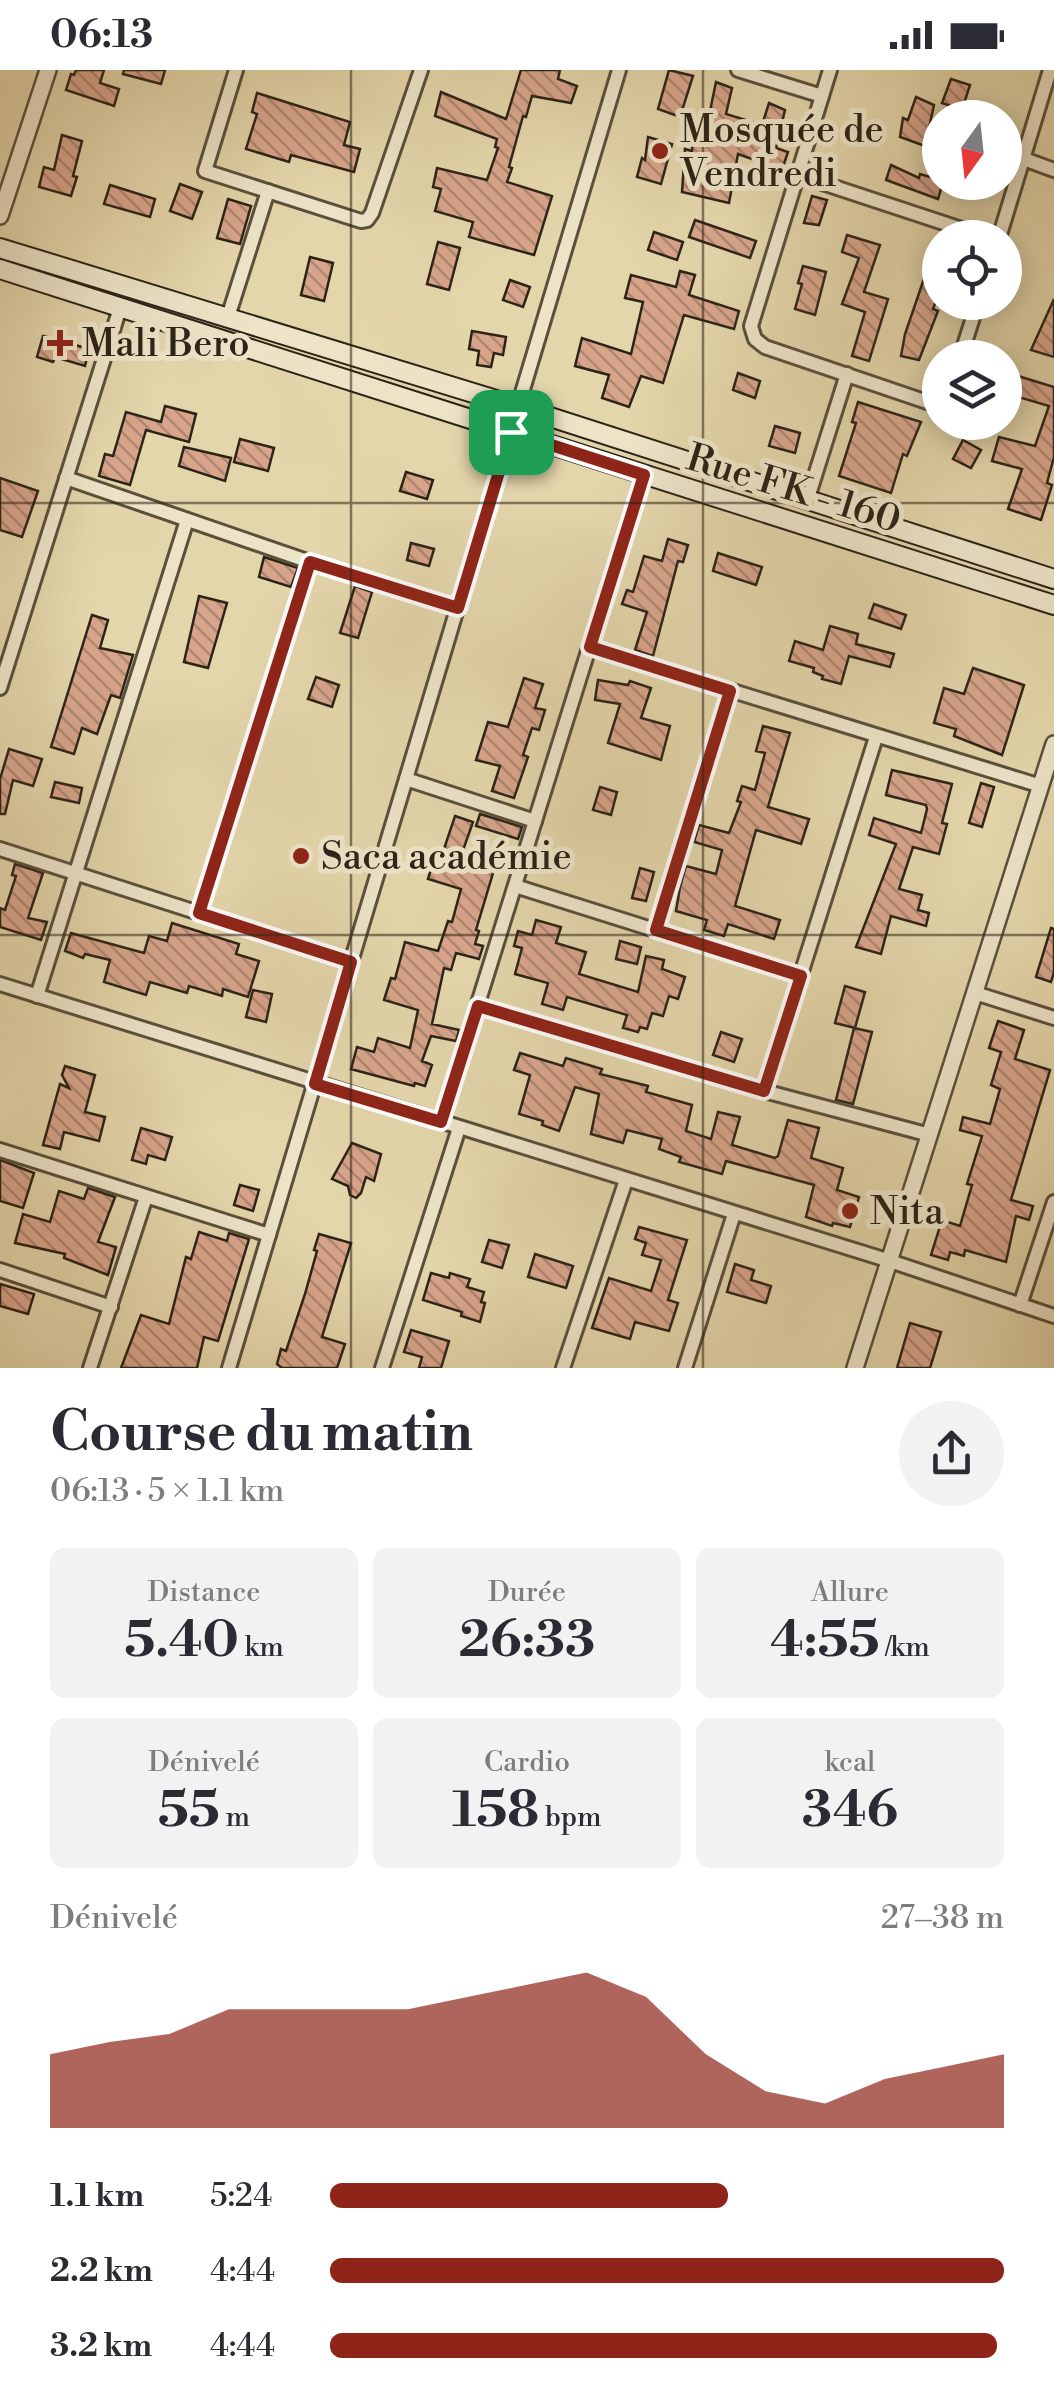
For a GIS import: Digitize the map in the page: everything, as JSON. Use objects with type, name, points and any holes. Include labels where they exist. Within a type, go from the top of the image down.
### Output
[{"type":"main road","name":"Rue FK - 160","points":[[0,248],[518,407],[1054,580]]},
{"type":"main road","name":"Rue FK - 160","points":[[0,269],[1054,605]]},
{"type":"street","points":[[0,216],[48,70]]},
{"type":"street","points":[[236,70],[205,171],[361,220],[368,220],[421,70]]},
{"type":"street","points":[[229,1368],[619,70]]},
{"type":"street","points":[[738,70],[822,96]]},
{"type":"street","points":[[830,70],[751,326],[756,339],[766,347],[922,399]]},
{"type":"street","points":[[1005,220],[1048,70]]},
{"type":"street","points":[[1024,159],[1054,170]]},
{"type":"street","points":[[798,175],[934,220]]},
{"type":"street","points":[[228,317],[268,191]]},
{"type":"street","points":[[0,688],[120,308]]},
{"type":"street","points":[[807,502],[847,374]]},
{"type":"street","points":[[441,1122],[644,475]]},
{"type":"street","points":[[66,478],[458,608]]},
{"type":"street","points":[[37,996],[187,520]]},
{"type":"street","points":[[199,913],[310,562]]},
{"type":"street","points":[[590,647],[1041,786]]},
{"type":"street","points":[[656,930],[730,691]]},
{"type":"street","points":[[764,1091],[876,737]]},
{"type":"street","points":[[856,1368],[1054,744]]},
{"type":"street","points":[[406,779],[536,821]]},
{"type":"street","points":[[0,850],[351,962]]},
{"type":"street","points":[[515,886],[801,976]]},
{"type":"street","points":[[0,984],[890,1260],[1054,1316]]},
{"type":"street","points":[[975,993],[1054,1018]]},
{"type":"street","points":[[478,1006],[764,1091],[930,1135]]},
{"type":"street","points":[[382,1368],[458,1128]]},
{"type":"street","points":[[0,1150],[269,1235]]},
{"type":"street","points":[[563,1368],[626,1180]]},
{"type":"street","points":[[90,1368],[146,1197]]},
{"type":"street","points":[[1020,1305],[1054,1202]]},
{"type":"street","points":[[685,1368],[734,1214]]},
{"type":"street","points":[[0,1270],[110,1307]]},
{"type":"building","points":[[76,70],[104,70],[100,83],[119,89],[114,106],[66,90]]},
{"type":"building","points":[[124,70],[165,70],[161,84],[123,74]]},
{"type":"building","points":[[521,70],[560,70],[558,79],[577,86],[571,103],[532,96],[509,167],[512,168],[507,182],[552,196],[534,255],[469,237],[473,222],[435,211],[441,189],[433,187],[437,168],[487,180],[498,148],[497,139],[435,116],[441,92],[506,119]]},
{"type":"building","points":[[669,70],[693,76],[680,117],[658,109]]},
{"type":"building","points":[[951,79],[970,85],[965,100],[943,100]]},
{"type":"building","points":[[716,82],[732,88],[726,114],[762,125],[769,103],[785,110],[776,148],[788,152],[782,170],[738,154],[729,203],[682,192],[685,149],[692,151],[693,123],[702,126],[710,111]]},
{"type":"building","points":[[257,93],[350,122],[344,145],[360,149],[354,172],[291,155],[289,162],[246,149],[257,114],[252,112]]},
{"type":"building","points":[[916,97],[923,100],[922,145],[900,137],[903,118],[908,120]]},
{"type":"building","points":[[62,135],[82,141],[71,196],[39,187],[44,167],[54,170]]},
{"type":"building","points":[[648,137],[672,144],[661,184],[637,177],[642,158],[645,160]]},
{"type":"building","points":[[891,165],[919,178],[922,175],[922,193],[886,180]]},
{"type":"building","points":[[180,184],[202,192],[192,219],[170,211]]},
{"type":"building","points":[[110,185],[155,199],[150,217],[104,204]]},
{"type":"building","points":[[812,196],[827,200],[819,225],[804,223]]},
{"type":"building","points":[[228,199],[251,206],[240,244],[217,238]]},
{"type":"building","points":[[695,220],[756,241],[750,258],[689,237]]},
{"type":"building","points":[[654,232],[683,242],[677,260],[648,250]]},
{"type":"building","points":[[847,235],[880,245],[864,292],[888,299],[869,361],[852,356],[865,312],[842,304],[859,258],[842,252]]},
{"type":"building","points":[[438,242],[460,248],[449,290],[427,284]]},
{"type":"building","points":[[310,257],[333,263],[324,301],[301,295]]},
{"type":"building","points":[[803,266],[826,272],[815,315],[795,309]]},
{"type":"building","points":[[680,271],[695,275],[689,295],[739,311],[734,329],[684,315],[663,383],[641,376],[629,407],[602,398],[609,375],[575,366],[582,338],[631,354],[643,302],[625,298],[631,275],[676,287]]},
{"type":"building","points":[[510,280],[530,287],[523,307],[503,300]]},
{"type":"building","points":[[922,285],[922,320],[935,320],[927,340],[922,340],[919,360],[901,356]]},
{"type":"building","points":[[1054,299],[1054,357],[1031,350]]},
{"type":"building","points":[[472,331],[506,337],[503,355],[494,353],[491,367],[477,365],[479,351],[469,349]]},
{"type":"building","points":[[43,336],[89,349],[85,366],[55,357],[53,362],[37,357]]},
{"type":"building","points":[[738,373],[760,381],[755,398],[733,390]]},
{"type":"building","points":[[1022,377],[1054,387],[1054,457],[1047,483],[1052,485],[1041,520],[1008,509],[1022,469],[992,461],[998,440],[1035,446],[1049,406],[1022,398]]},
{"type":"building","points":[[858,402],[921,422],[907,456],[903,454],[891,493],[839,476],[856,423],[852,422]]},
{"type":"building","points":[[165,406],[196,414],[189,442],[146,430],[130,485],[99,476],[105,454],[113,456],[126,412],[161,422]]},
{"type":"building","points":[[775,426],[800,433],[795,453],[769,446]]},
{"type":"building","points":[[240,439],[274,448],[268,471],[234,462]]},
{"type":"building","points":[[963,440],[981,450],[971,468],[953,459]]},
{"type":"building","points":[[184,447],[231,458],[225,481],[179,466]]},
{"type":"building","points":[[406,472],[433,480],[427,499],[400,491]]},
{"type":"building","points":[[0,478],[38,491],[22,537],[0,530]]},
{"type":"building","points":[[668,539],[688,545],[683,562],[678,561],[653,656],[635,650],[647,612],[622,604],[627,590],[633,592],[644,556],[662,561]]},
{"type":"building","points":[[411,543],[434,549],[429,566],[407,560]]},
{"type":"building","points":[[718,553],[762,567],[756,585],[713,571]]},
{"type":"building","points":[[264,557],[298,568],[291,587],[259,577]]},
{"type":"building","points":[[355,586],[372,592],[358,638],[340,633]]},
{"type":"building","points":[[199,596],[227,603],[208,668],[184,662]]},
{"type":"building","points":[[874,604],[906,615],[901,629],[869,618]]},
{"type":"building","points":[[92,615],[108,620],[100,648],[133,655],[120,698],[111,695],[97,734],[82,728],[74,754],[51,747]]},
{"type":"building","points":[[830,626],[858,634],[856,644],[894,654],[890,667],[849,656],[841,684],[822,679],[813,672],[814,668],[789,661],[795,641],[823,650]]},
{"type":"building","points":[[973,668],[1024,685],[1002,755],[954,736],[956,729],[934,723],[944,688],[964,694]]},
{"type":"building","points":[[316,677],[339,685],[332,707],[308,699]]},
{"type":"building","points":[[524,678],[543,684],[535,708],[545,710],[539,730],[532,728],[523,755],[528,757],[514,798],[492,791],[500,766],[476,760],[488,722],[508,727]]},
{"type":"building","points":[[598,680],[628,685],[630,681],[651,688],[641,718],[670,726],[661,760],[608,743],[620,704],[595,700]]},
{"type":"building","points":[[763,726],[790,733],[768,807],[809,819],[801,844],[756,830],[735,906],[780,920],[774,939],[728,924],[724,936],[704,930],[707,920],[676,911],[680,887],[686,866],[716,874],[722,850],[694,842],[699,825],[729,833],[741,802],[737,801],[742,786],[755,790],[765,753],[756,751]]},
{"type":"building","points":[[9,749],[42,759],[33,786],[13,780],[5,814],[0,814],[0,779]]},
{"type":"building","points":[[892,770],[952,784],[939,854],[913,847],[899,889],[922,895],[918,910],[929,913],[926,926],[891,916],[881,954],[856,947],[896,844],[869,835],[874,818],[921,833],[927,809],[926,805],[886,795]]},
{"type":"building","points":[[55,782],[82,788],[79,803],[51,797]]},
{"type":"building","points":[[981,783],[994,787],[982,827],[969,823]]},
{"type":"building","points":[[600,787],[617,792],[611,815],[593,810]]},
{"type":"building","points":[[480,814],[522,827],[518,839],[476,826]]},
{"type":"building","points":[[455,816],[473,822],[462,853],[496,863],[476,930],[479,931],[475,944],[483,946],[479,959],[456,953],[451,970],[444,968],[432,1024],[459,1030],[456,1041],[431,1036],[422,1061],[432,1065],[425,1086],[351,1069],[357,1047],[374,1052],[378,1038],[410,1048],[418,1010],[384,1000],[391,978],[395,979],[405,942],[438,951],[448,921],[452,922],[461,889],[428,879],[433,862],[439,864]]},
{"type":"building","points":[[15,864],[43,873],[28,918],[47,922],[41,940],[0,927],[0,908],[5,910],[16,876],[12,875]]},
{"type":"building","points":[[640,868],[654,872],[646,901],[632,898]]},
{"type":"building","points":[[536,920],[561,927],[556,943],[586,952],[579,974],[638,992],[646,956],[664,960],[662,969],[685,977],[678,999],[669,996],[663,1016],[652,1013],[647,1029],[640,1027],[638,1032],[623,1028],[627,1015],[567,997],[563,1010],[542,1004],[548,983],[515,974],[522,948],[514,946],[518,931],[532,935]]},
{"type":"building","points":[[172,923],[239,944],[236,954],[259,961],[248,997],[223,989],[222,996],[189,986],[187,993],[150,982],[146,995],[104,982],[110,960],[85,954],[83,958],[65,951],[71,933],[144,953],[149,936],[167,941]]},
{"type":"building","points":[[1051,928],[1054,972],[1051,982],[1036,977]]},
{"type":"building","points":[[620,941],[641,947],[637,964],[616,959]]},
{"type":"building","points":[[845,986],[865,992],[855,1028],[835,1023]]},
{"type":"building","points":[[253,990],[272,994],[266,1022],[246,1017]]},
{"type":"building","points":[[998,1021],[1024,1030],[1015,1059],[1050,1070],[1011,1200],[1033,1206],[1029,1220],[1016,1216],[1006,1262],[965,1250],[964,1256],[950,1252],[948,1260],[931,1255],[942,1220],[960,1226],[972,1185],[967,1184],[982,1136],[960,1130],[963,1117],[990,1124],[1000,1089],[991,1085],[1001,1052],[989,1048]]},
{"type":"building","points":[[854,1028],[872,1032],[853,1104],[836,1100]]},
{"type":"building","points":[[721,1032],[742,1039],[734,1062],[713,1055]]},
{"type":"building","points":[[520,1053],[563,1066],[566,1058],[602,1069],[600,1074],[648,1086],[646,1092],[692,1105],[686,1131],[711,1139],[718,1112],[740,1117],[732,1145],[775,1158],[788,1120],[819,1128],[811,1158],[843,1168],[837,1190],[859,1197],[850,1227],[833,1223],[832,1226],[806,1217],[814,1185],[726,1161],[722,1174],[679,1162],[681,1157],[659,1149],[662,1139],[627,1130],[623,1143],[591,1134],[599,1094],[575,1087],[559,1131],[519,1114],[530,1075],[514,1070]]},
{"type":"building","points":[[65,1066],[95,1075],[85,1112],[105,1117],[99,1141],[64,1132],[60,1149],[43,1145],[60,1084],[69,1088],[62,1075]]},
{"type":"building","points":[[141,1128],[172,1137],[165,1160],[148,1155],[146,1164],[132,1160]]},
{"type":"building","points":[[352,1143],[381,1154],[374,1181],[366,1177],[356,1198],[350,1195],[348,1186],[332,1179]]},
{"type":"building","points":[[0,1160],[34,1173],[23,1208],[0,1201]]},
{"type":"building","points":[[240,1185],[259,1190],[253,1211],[234,1205]]},
{"type":"building","points":[[88,1188],[115,1197],[98,1242],[116,1247],[108,1275],[64,1258],[65,1254],[15,1243],[23,1214],[50,1222],[59,1191],[84,1199]]},
{"type":"building","points":[[639,1227],[687,1240],[668,1300],[678,1303],[669,1331],[635,1322],[630,1339],[592,1328],[609,1278],[651,1291],[661,1260],[642,1255],[646,1243],[635,1239]]},
{"type":"building","points":[[199,1232],[227,1241],[229,1233],[249,1239],[218,1341],[204,1337],[197,1368],[121,1368],[141,1315],[169,1324],[186,1257],[191,1259]]},
{"type":"building","points":[[319,1234],[351,1243],[322,1337],[345,1344],[337,1368],[282,1368],[277,1364],[281,1349],[286,1351],[305,1294]]},
{"type":"building","points":[[489,1240],[509,1245],[502,1268],[482,1262]]},
{"type":"building","points":[[535,1254],[573,1266],[566,1288],[528,1277]]},
{"type":"building","points":[[735,1264],[754,1270],[751,1280],[771,1286],[766,1303],[727,1292]]},
{"type":"building","points":[[431,1273],[470,1279],[467,1287],[484,1292],[480,1322],[423,1300]]},
{"type":"building","points":[[0,1284],[34,1294],[28,1314],[0,1306]]},
{"type":"building","points":[[910,1323],[941,1332],[930,1368],[897,1368]]},
{"type":"building","points":[[411,1330],[449,1341],[441,1368],[419,1368],[422,1357],[404,1352]]},
{"type":"place","name":"Mosquée de Vendredi","points":[[660,151]]},
{"type":"place","name":"Mali Bero","points":[[60,343]]},
{"type":"place","name":"Saca académie","points":[[301,856]]},
{"type":"place","name":"Nita","points":[[850,1211]]},
{"type":"route","points":[[511,432],[644,475],[590,647],[730,691],[656,930],[801,976],[764,1091],[478,1006],[441,1122],[315,1084],[351,962],[199,913],[310,562],[458,608],[511,432]]}]
